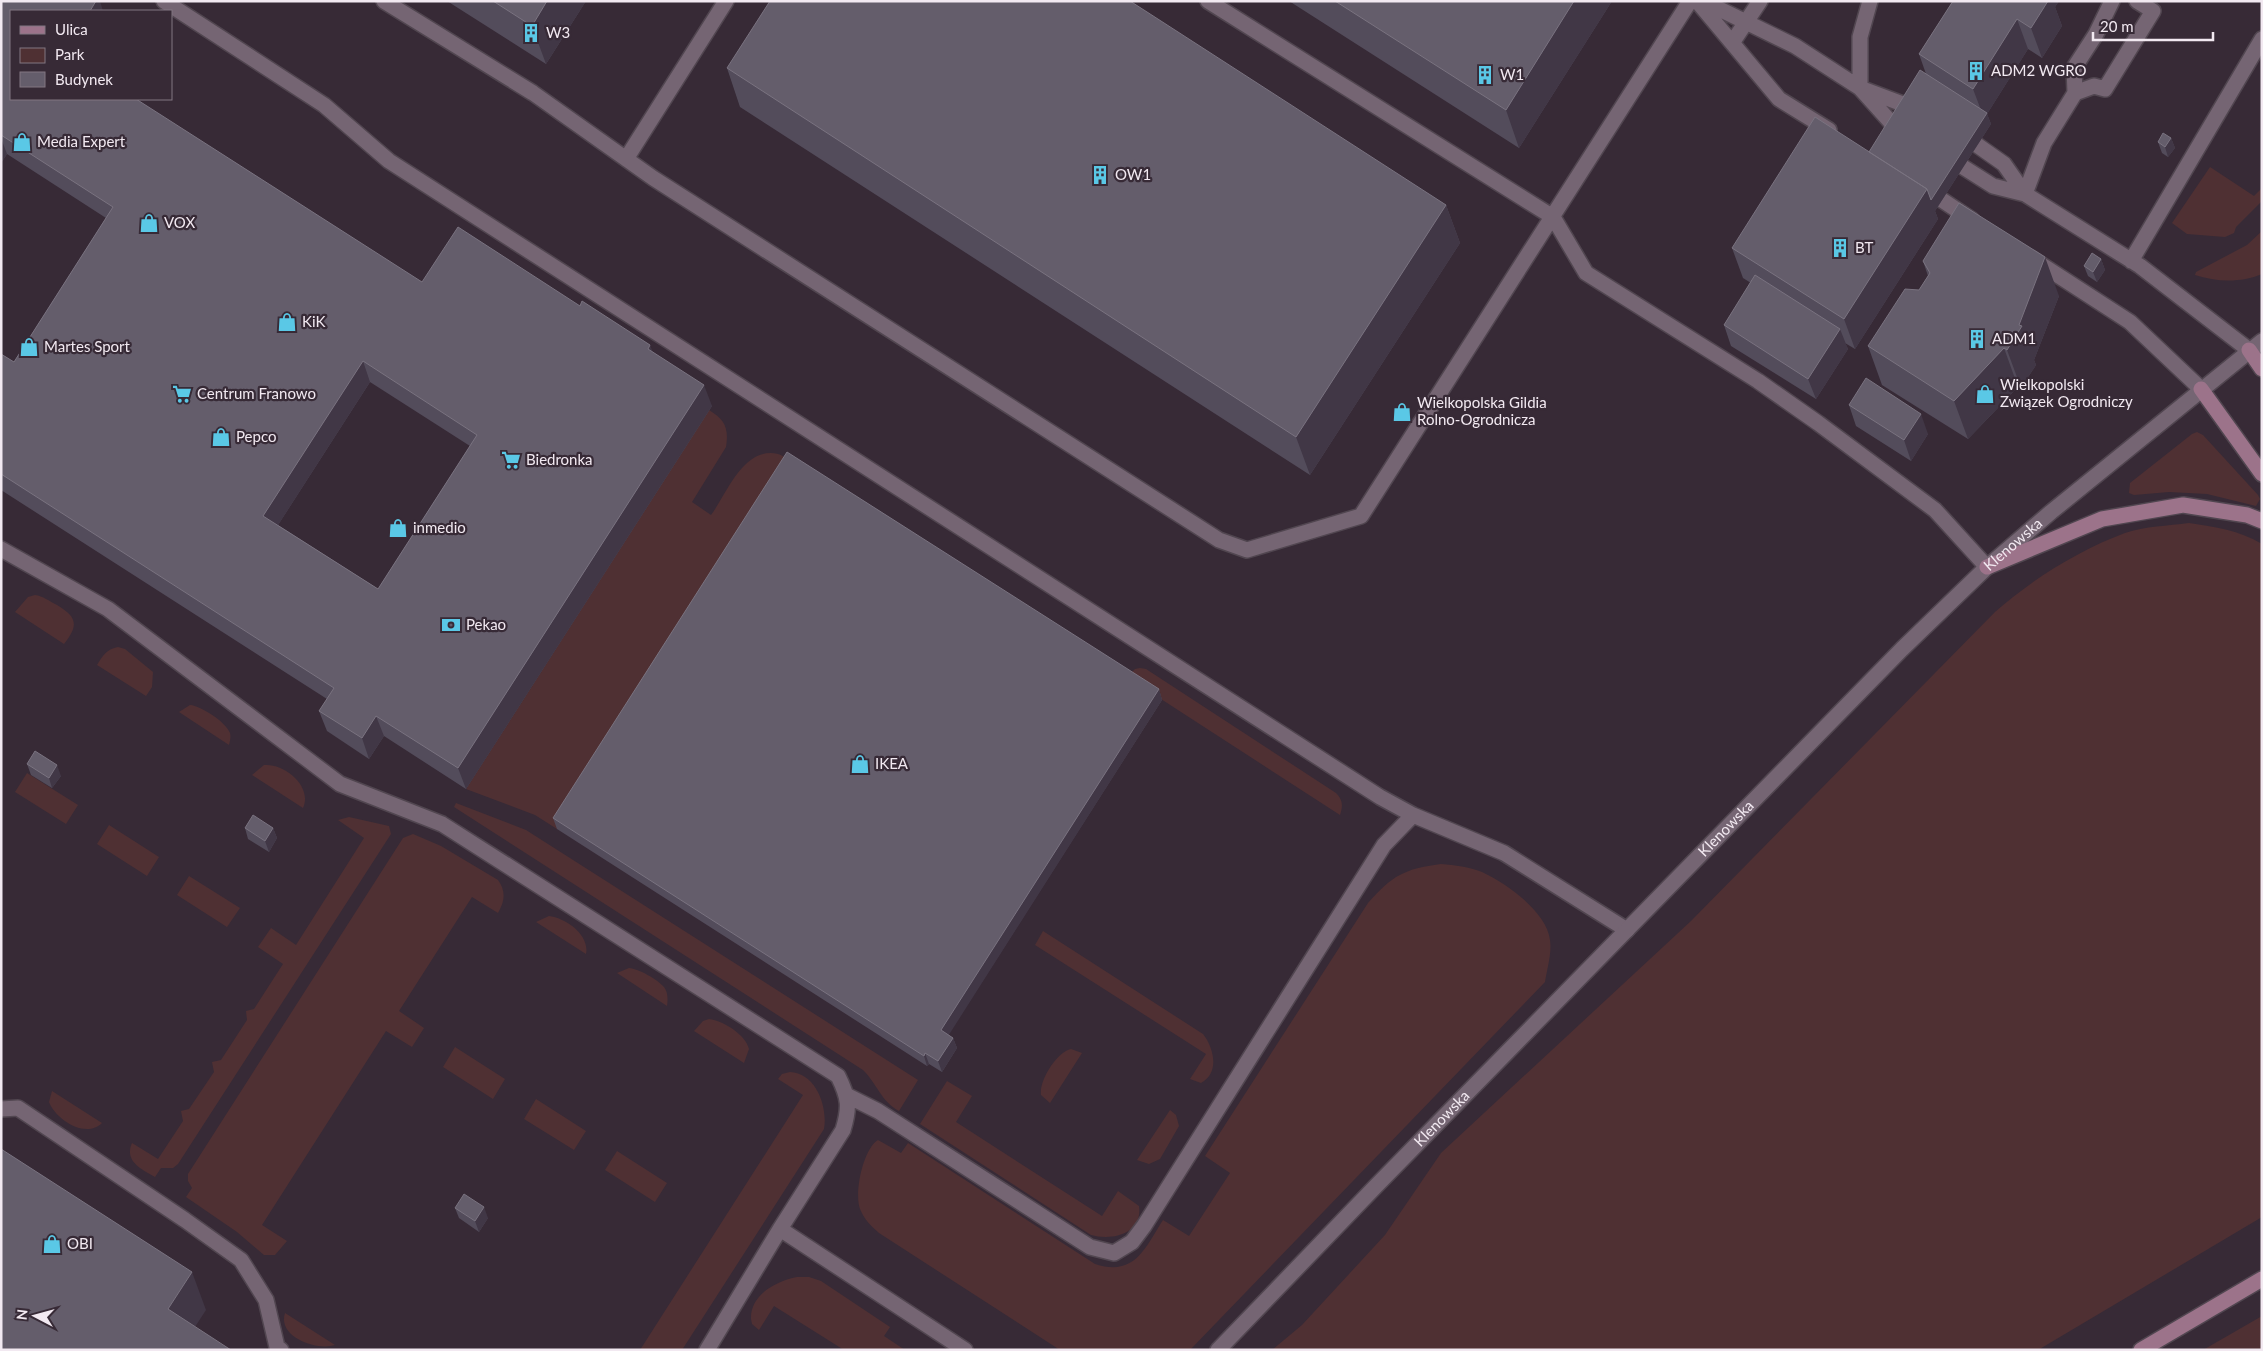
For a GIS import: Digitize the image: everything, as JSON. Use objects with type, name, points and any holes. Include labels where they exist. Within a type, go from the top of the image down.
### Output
[{"type":"main road","points":[[2249,350],[2262,369]]},
{"type":"main road","points":[[2201,389],[2262,474]]},
{"type":"main road","points":[[1987,567],[2102,520],[2184,505],[2247,515],[2262,521]]},
{"type":"main road","points":[[2141,1350],[2259,1280]]},
{"type":"street","points":[[164,1],[324,105],[389,161],[1380,797],[1413,815],[1504,853],[1626,930]]},
{"type":"street","points":[[626,159],[726,1]]},
{"type":"street","points":[[1208,1],[1552,217],[1586,273],[1758,382],[1818,423],[1935,510],[1987,567]]},
{"type":"street","points":[[394,4],[533,93],[653,178],[1219,540],[1247,550],[1361,516],[1690,1]]},
{"type":"street","points":[[1697,1],[1779,99],[1843,138]]},
{"type":"street","points":[[1703,1],[1795,46],[1860,88],[1908,106]]},
{"type":"street","points":[[1732,44],[1760,1]]},
{"type":"street","points":[[1870,1],[1860,37],[1860,88],[1895,127]]},
{"type":"street","points":[[2025,194],[2044,143],[2075,93],[2074,68],[2096,34],[2112,1]]},
{"type":"street","points":[[2075,93],[2094,86],[2104,89],[2153,11],[2138,1]]},
{"type":"street","points":[[2131,261],[2262,39]]},
{"type":"street","points":[[1977,145],[2004,164],[2025,194]]},
{"type":"street","points":[[1963,167],[1993,186],[2025,194],[2131,261],[2249,350]]},
{"type":"street","points":[[1942,200],[1982,226]]},
{"type":"street","points":[[2022,252],[2130,322],[2201,389]]},
{"type":"street","name":"Klenowska","points":[[1218,1350],[1895,655],[1987,567],[2051,512],[2262,341]]},
{"type":"street","points":[[1,549],[108,609],[340,784],[442,824],[838,1076],[848,1096],[848,1114],[844,1130],[780,1229],[707,1350]]},
{"type":"street","points":[[848,1096],[878,1111],[1090,1247],[1114,1252],[1132,1242],[1384,844],[1413,815]]},
{"type":"street","points":[[1,1109],[18,1108],[185,1220],[241,1260],[266,1300],[277,1347],[281,1350]]},
{"type":"street","points":[[780,1229],[964,1350]]},
{"type":"green space","points":[[2210,167],[2254,196],[2262,188],[2262,201],[2236,227],[2234,233],[2225,237],[2187,234],[2172,223]]},
{"type":"green space","points":[[2262,231],[2262,274],[2237,280],[2211,279],[2195,275],[2196,272],[2247,245]]},
{"type":"green space","points":[[709,410],[719,417],[725,425],[727,435],[726,447],[692,502],[711,515],[737,474],[755,457],[766,453],[778,454],[791,462],[557,829],[535,815],[466,789]]},
{"type":"green space","points":[[2197,432],[2203,435],[2258,495],[2260,499],[2256,506],[2207,494],[2169,492],[2134,495],[2129,493],[2130,483]]},
{"type":"green space","points":[[2189,523],[2236,532],[2262,544],[2262,1217],[2038,1350],[1272,1350],[1302,1325],[1385,1235],[1441,1153],[1691,921],[1995,612],[2040,577],[2090,548],[2125,533],[2140,529]]},
{"type":"green space","points":[[35,595],[64,609],[72,618],[74,626],[64,644],[15,612],[28,597]]},
{"type":"green space","points":[[118,647],[125,649],[153,672],[152,687],[146,696],[97,665],[106,653]]},
{"type":"green space","points":[[1135,669],[1146,669],[1336,793],[1342,803],[1340,815],[1127,677]]},
{"type":"green space","points":[[190,705],[206,711],[224,724],[230,733],[229,745],[179,712]]},
{"type":"green space","points":[[264,765],[280,768],[295,777],[304,792],[303,808],[252,775]]},
{"type":"green space","points":[[27,773],[78,805],[66,824],[15,792]]},
{"type":"green space","points":[[456,803],[526,830],[918,1080],[899,1111],[887,1102],[863,1070],[454,807]]},
{"type":"green space","points":[[349,817],[389,826],[391,834],[178,1164],[173,1168],[161,1168],[155,1177],[132,1160],[130,1149],[132,1143],[158,1159],[183,1121],[181,1111],[189,1109],[214,1072],[212,1062],[221,1060],[247,1020],[246,1011],[254,1009],[283,964],[258,947],[271,928],[296,945],[364,838],[338,820]]},
{"type":"green space","points":[[109,825],[159,857],[147,876],[97,844]]},
{"type":"green space","points":[[413,834],[441,846],[498,880],[504,896],[502,904],[498,913],[472,897],[399,1011],[424,1028],[412,1047],[386,1031],[262,1225],[287,1241],[275,1255],[264,1255],[237,1232],[186,1197],[192,1188],[188,1181],[188,1174],[403,838]]},
{"type":"green space","points":[[1441,864],[1462,866],[1482,872],[1502,883],[1533,909],[1547,929],[1550,940],[1550,956],[1545,982],[1190,1350],[1060,1350],[879,1233],[864,1216],[858,1202],[861,1172],[868,1152],[878,1140],[901,1153],[908,1143],[1095,1264],[1120,1267],[1129,1263],[1144,1250],[1163,1220],[1189,1236],[1230,1173],[1205,1156],[1368,903],[1385,886],[1400,875],[1418,868]]},
{"type":"green space","points":[[189,876],[240,908],[227,927],[177,895]]},
{"type":"green space","points":[[549,916],[563,920],[581,934],[586,947],[586,954],[536,922]]},
{"type":"green space","points":[[1043,931],[1203,1034],[1210,1046],[1213,1060],[1213,1067],[1207,1079],[1201,1083],[1190,1079],[1206,1054],[1035,945]]},
{"type":"green space","points":[[629,968],[648,975],[664,987],[667,996],[667,1006],[617,973]]},
{"type":"green space","points":[[715,1020],[734,1030],[744,1039],[749,1049],[744,1063],[694,1031],[703,1021]]},
{"type":"green space","points":[[455,1047],[505,1079],[493,1099],[443,1067]]},
{"type":"green space","points":[[1071,1049],[1082,1053],[1050,1103],[1041,1095],[1043,1082],[1050,1068],[1060,1055]]},
{"type":"green space","points":[[790,1072],[807,1078],[818,1093],[824,1111],[824,1129],[682,1350],[640,1350],[803,1095],[778,1079],[782,1074]]},
{"type":"green space","points":[[947,1081],[972,1096],[956,1122],[1102,1216],[1118,1191],[1139,1206],[1139,1216],[1136,1223],[1131,1229],[1116,1236],[1099,1237],[1091,1235],[920,1124]]},
{"type":"green space","points":[[52,1091],[102,1123],[88,1129],[80,1128],[65,1121],[49,1102]]},
{"type":"green space","points":[[536,1099],[586,1131],[574,1150],[524,1119]]},
{"type":"green space","points":[[1170,1110],[1176,1115],[1179,1126],[1160,1159],[1149,1164],[1137,1160]]},
{"type":"green space","points":[[617,1151],[667,1183],[655,1202],[605,1170]]},
{"type":"green space","points":[[797,1277],[809,1277],[821,1281],[890,1327],[884,1336],[905,1350],[844,1350],[774,1306],[759,1330],[752,1324],[751,1319],[752,1310],[760,1296],[773,1286]]},
{"type":"green space","points":[[285,1313],[335,1345],[318,1346],[300,1340],[287,1329],[284,1322]]},
{"type":"green space","points":[[2262,1316],[2262,1350],[2203,1350]]},
{"type":"building","name":"Centrum Franowo","points":[[1,1],[96,1],[91,10],[10,10],[10,100],[138,100],[422,282],[458,227],[580,306],[582,301],[650,345],[648,349],[704,385],[458,768],[376,716],[362,738],[319,711],[334,688],[1,474],[1,354],[14,362],[113,207],[1,135]],"holes":[[[363,361],[477,435],[378,589],[263,516]]]},
{"type":"building","points":[[493,1],[547,1],[532,26]]},
{"type":"building","name":"OW1","points":[[770,1],[1130,1],[1446,205],[1296,437],[727,68]]},
{"type":"building","points":[[1335,1],[1574,1],[1506,110]]},
{"type":"building","points":[[1953,1],[2048,1],[2031,28],[2017,19],[1973,89],[1919,54]]},
{"type":"building","points":[[1920,70],[1987,113],[1931,200],[1927,189],[1869,152]]},
{"type":"building","name":"BT","points":[[1815,117],[1927,189],[1844,319],[1732,248]]},
{"type":"building","points":[[2163,133],[2171,138],[2165,147],[2158,142]]},
{"type":"building","name":"ADM1","points":[[1959,203],[2045,257],[2019,325],[2022,326],[2007,350],[2004,348],[1954,401],[1868,346],[1905,289],[1919,290],[1930,273],[1923,261]]},
{"type":"building","points":[[2092,253],[2101,259],[2093,272],[2084,266]]},
{"type":"building","points":[[1755,275],[1840,329],[1808,379],[1724,325]]},
{"type":"building","points":[[1866,378],[1921,414],[1904,440],[1849,405]]},
{"type":"building","name":"IKEA","points":[[787,452],[1159,689],[941,1030],[953,1038],[938,1061],[925,1053],[924,1056],[553,818]]},
{"type":"building","points":[[35,751],[57,765],[49,778],[27,764]]},
{"type":"building","points":[[253,815],[273,828],[265,841],[245,828]]},
{"type":"building","name":"OBI","points":[[1,1149],[192,1272],[168,1309],[231,1350],[1,1350]]},
{"type":"building","points":[[464,1194],[484,1207],[475,1221],[455,1208]]},
{"type":"place","name":"W3","points":[[531,33]]},
{"type":"place","name":"ADM2 WGRO","points":[[1976,71]]},
{"type":"place","name":"W1","points":[[1485,75]]},
{"type":"place","name":"Media Expert","points":[[22,142]]},
{"type":"place","name":"OW1","points":[[1100,175]]},
{"type":"place","name":"VOX","points":[[149,223]]},
{"type":"place","name":"BT","points":[[1840,248]]},
{"type":"place","name":"KiK","points":[[287,322]]},
{"type":"place","name":"ADM1","points":[[1977,339]]},
{"type":"place","name":"Martes Sport","points":[[29,347]]},
{"type":"place","name":"Centrum Franowo","points":[[182,394]]},
{"type":"place","name":"Wielkopolski Związek Ogrodniczy","points":[[1985,394]]},
{"type":"place","name":"Wielkopolska Gildia Rolno-Ogrodnicza","points":[[1402,412]]},
{"type":"place","name":"Pepco","points":[[221,437]]},
{"type":"place","name":"Biedronka","points":[[511,460]]},
{"type":"place","name":"inmedio","points":[[398,528]]},
{"type":"place","name":"Pekao","points":[[451,625]]},
{"type":"place","name":"IKEA","points":[[860,764]]},
{"type":"place","name":"OBI","points":[[52,1244]]}]
